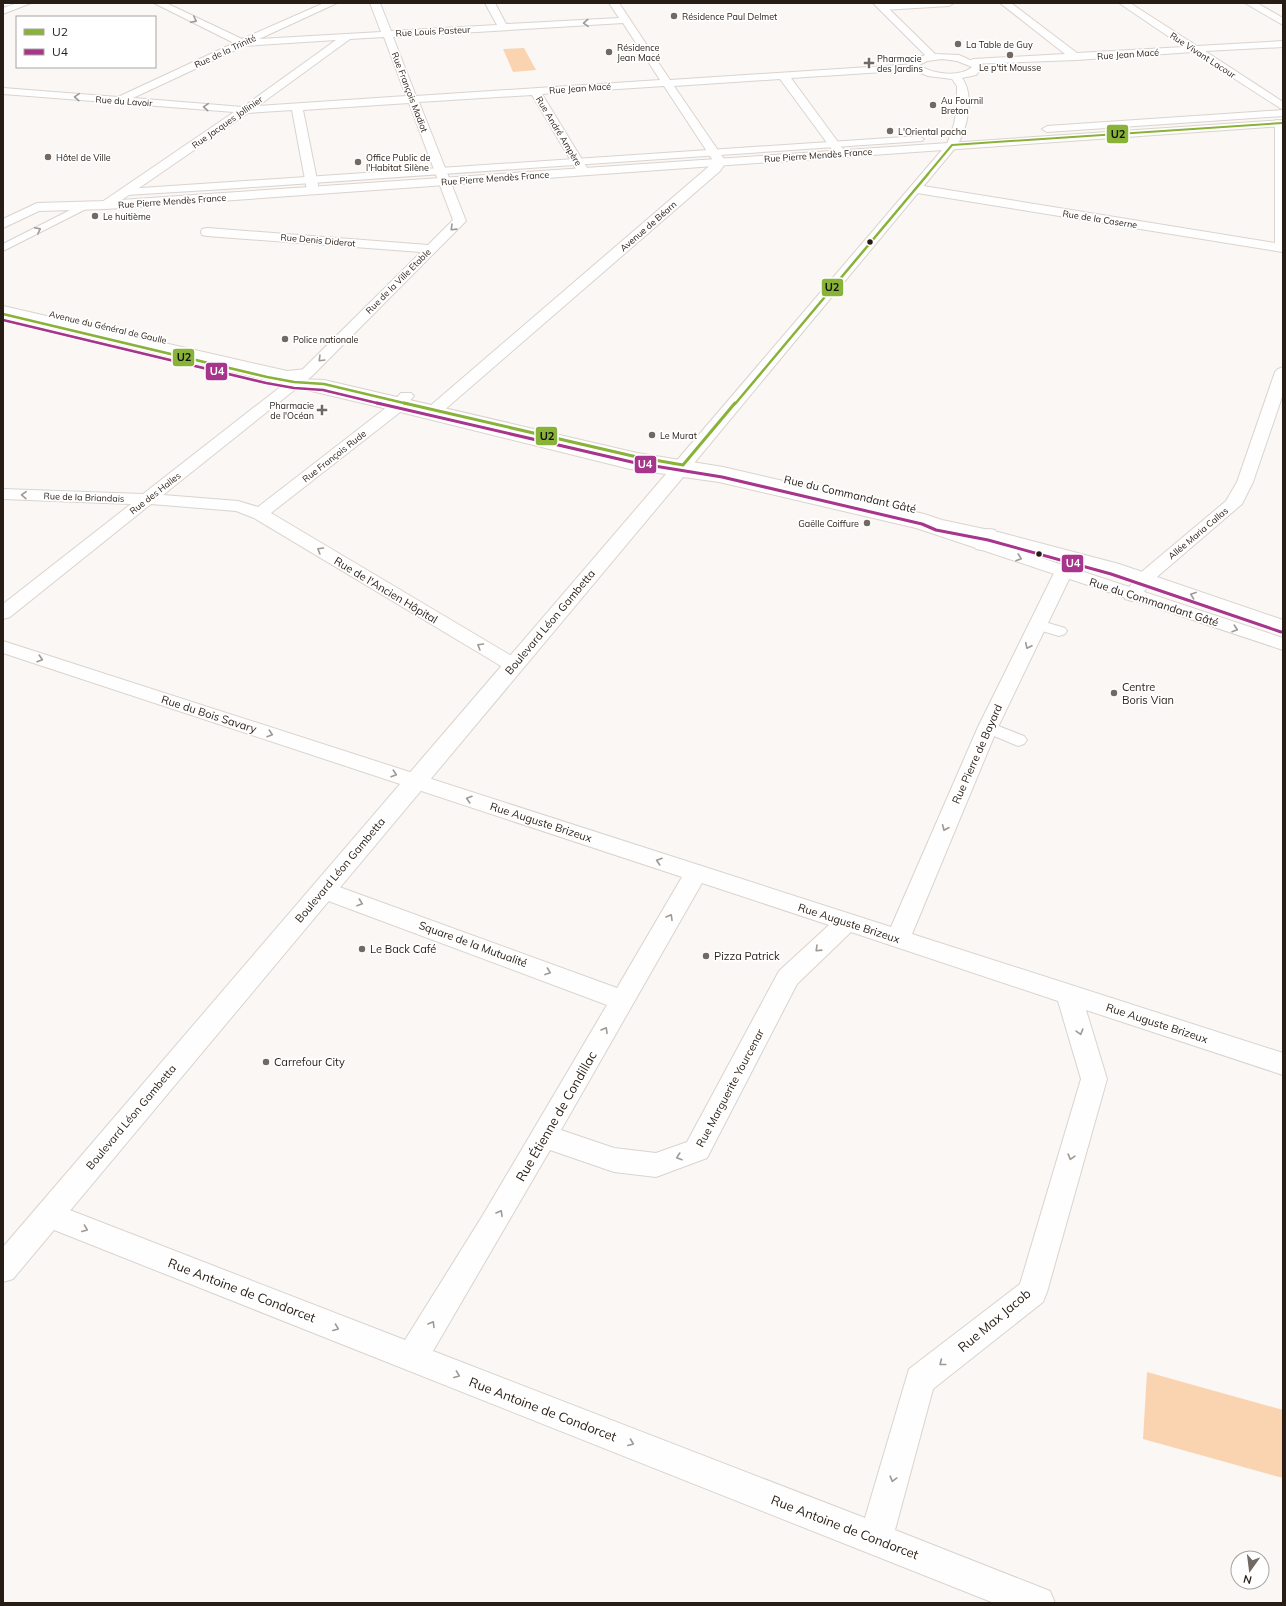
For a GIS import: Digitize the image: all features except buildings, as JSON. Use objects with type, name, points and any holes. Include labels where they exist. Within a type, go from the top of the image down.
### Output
[{"type":"street","points":[[3,11],[26,3]]},
{"type":"street","points":[[159,3],[242,43]]},
{"type":"street","name":"Rue de la Trinité","points":[[119,100],[332,3]]},
{"type":"street","name":"Rue François Madiot","points":[[375,3],[442,176]]},
{"type":"street","points":[[490,3],[502,27]]},
{"type":"street","points":[[614,3],[717,157]]},
{"type":"street","points":[[880,5],[949,3]]},
{"type":"street","points":[[1005,3],[1076,57]]},
{"type":"street","name":"Rue Vivant Lacour","points":[[1124,3],[1283,107]]},
{"type":"street","points":[[1250,3],[1283,22]]},
{"type":"street","points":[[880,5],[933,57]]},
{"type":"street","name":"Rue Louis Pasteur","points":[[242,43],[625,20]]},
{"type":"street","name":"Rue Jacques Jollinier","points":[[106,205],[245,110],[347,37]]},
{"type":"street","name":"Rue Jean Macé","points":[[933,57],[959,58],[973,62],[1283,44]]},
{"type":"street","points":[[933,57],[919,60],[914,64],[915,67],[925,73],[955,76],[975,71],[977,68],[973,62]]},
{"type":"street","name":"Rue Jean Macé","points":[[245,110],[915,67]]},
{"type":"street","points":[[783,75],[837,149]]},
{"type":"street","name":"Boulevard Léon Gambetta","points":[[3,1269],[917,189],[952,145],[957,136],[962,117],[962,85],[955,76]]},
{"type":"street","name":"Rue du Lavoir","points":[[3,91],[245,110]]},
{"type":"street","name":"Rue André Ampère","points":[[535,91],[580,166]]},
{"type":"street","points":[[297,107],[312,186]]},
{"type":"street","points":[[1281,120],[1282,248]]},
{"type":"street","name":"Rue Pierre Mendès France","points":[[3,224],[37,208],[106,205],[312,186],[580,166],[837,149],[952,145],[1281,120]]},
{"type":"street","name":"Avenue de Béarn","points":[[435,409],[704,178],[717,157]]},
{"type":"street","name":"Rue de la Ville Etable","points":[[300,378],[460,221],[442,176]]},
{"type":"street","name":"Rue de la Caserne","points":[[917,189],[1282,248]]},
{"type":"street","name":"Rue Denis Diderot","points":[[207,232],[430,249]]},
{"type":"street","name":"Avenue du Général de Gaulle","points":[[3,303],[300,378]]},
{"type":"street","name":"Avenue du Général de Gaulle","points":[[3,314],[300,378],[435,409],[630,464],[683,465]]},
{"type":"street","name":"Allée Maria Callas","points":[[1132,595],[1145,578],[1233,504],[1245,482],[1283,372]]},
{"type":"street","name":"Rue des Halles","points":[[3,612],[300,378]]},
{"type":"street","name":"Rue François Rude","points":[[260,514],[401,401]]},
{"type":"street","name":"Rue du Commandant Gâté","points":[[683,465],[719,477],[1145,578],[1283,626]]},
{"type":"street","name":"Rue de la Briandais","points":[[3,494],[147,499],[238,506],[260,514]]},
{"type":"street","name":"Rue de l'Ancien Hôpital","points":[[260,514],[513,665]]},
{"type":"street","name":"Rue du Commandant Gâté","points":[[985,540],[1063,573],[1283,644]]},
{"type":"street","name":"Rue Pierre de Bayard","points":[[898,938],[988,727],[1063,573]]},
{"type":"street","name":"Rue du Bois Savary","points":[[3,647],[415,781]]},
{"type":"street","name":"Rue Auguste Brizeux","points":[[415,781],[1283,1064]]},
{"type":"street","name":"Rue Étienne de Condillac","points":[[412,1357],[489,1231],[696,873]]},
{"type":"street","name":"Square de la Mutualité","points":[[323,890],[392,914],[622,1000]]},
{"type":"street","name":"Rue Marguerite Yourcenar","points":[[544,1136],[614,1160],[656,1164],[697,1150],[788,978],[847,922]]},
{"type":"street","name":"Rue Max Jacob","points":[[876,1539],[920,1380],[1032,1292],[1094,1078],[1069,994]]},
{"type":"street","name":"Rue Antoine de Condorcet","points":[[49,1215],[1038,1603]]},
{"type":"lane","points":[[837,149],[919,139]]},
{"type":"lane","points":[[126,192],[312,186]]},
{"type":"lane","points":[[3,248],[84,206]]},
{"type":"lane","name":"Avenue du Général de Gaulle","points":[[3,309],[300,378]]},
{"type":"lane","points":[[1038,625],[1059,631]]},
{"type":"lane","points":[[988,727],[1018,740]]},
{"type":"shaded area","points":[[524,48],[536,70],[513,72],[503,49]]},
{"type":"shaded area","points":[[1147,1372],[1283,1410],[1283,1478],[1143,1439]]},
{"type":"transit line","name":"U2","points":[[952,145],[1283,123]]},
{"type":"transit line","name":"U2","points":[[3,314],[267,377],[294,382],[324,384],[637,457],[683,465],[952,145]]},
{"type":"transit line","name":"U4","points":[[3,320],[266,383],[294,388],[323,390],[636,463],[722,477],[922,524],[936,530],[988,540],[1111,574],[1281,632]]},
{"type":"place","name":"Résidence Paul Delmet","points":[[674,16]]},
{"type":"place","name":"La Table de Guy","points":[[958,44]]},
{"type":"place","name":"Résidence Jean Macé","points":[[609,52]]},
{"type":"place","name":"Le p'tit Mousse","points":[[1010,55]]},
{"type":"place","name":"Pharmacie des Jardins","points":[[869,63]]},
{"type":"place","name":"Au Fournil Breton","points":[[933,105]]},
{"type":"place","name":"L'Oriental pacha","points":[[890,131]]},
{"type":"place","name":"Hôtel de Ville","points":[[48,157]]},
{"type":"place","name":"Office Public de l'Habitat Silène","points":[[358,162]]},
{"type":"place","name":"Le huitième","points":[[95,216]]},
{"type":"place","name":"Police nationale","points":[[285,339]]},
{"type":"place","name":"Pharmacie de l'Océan","points":[[322,410]]},
{"type":"place","name":"Le Murat","points":[[652,435]]},
{"type":"place","name":"Gaëlle Coiffure","points":[[867,523]]},
{"type":"place","name":"Centre Boris Vian","points":[[1114,693]]},
{"type":"place","name":"Le Back Café","points":[[362,949]]},
{"type":"place","name":"Pizza Patrick","points":[[706,956]]},
{"type":"place","name":"Carrefour City","points":[[266,1062]]}]
